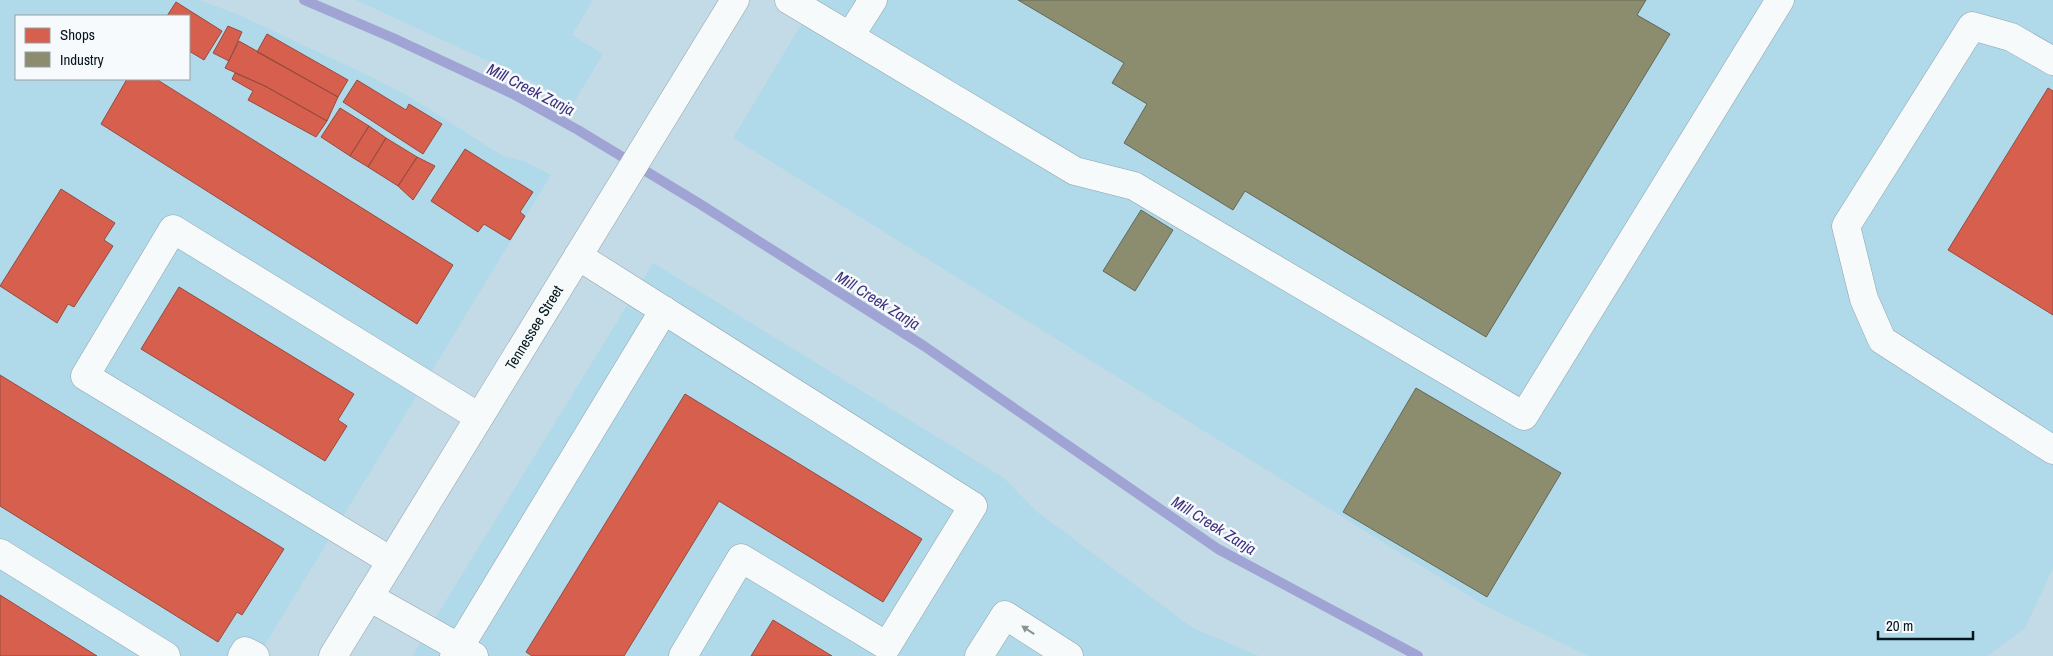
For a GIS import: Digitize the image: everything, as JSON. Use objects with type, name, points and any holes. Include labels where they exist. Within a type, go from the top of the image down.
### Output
[{"type":"main road","name":"Tennessee Street","points":[[333,656],[654,134],[734,0]]},
{"type":"main road","points":[[790,0],[1075,171],[1134,186],[1524,416],[1780,0]]},
{"type":"main road","points":[[850,36],[873,0]]},
{"type":"main road","points":[[2053,61],[2010,37],[1972,26],[1846,226],[1864,299],[1882,340],[2053,450]]},
{"type":"main road","points":[[391,561],[85,376],[172,229],[479,417]]},
{"type":"main road","points":[[578,256],[973,506],[884,651],[742,558],[683,656]]},
{"type":"main road","points":[[369,597],[462,653],[664,310]]},
{"type":"main road","points":[[0,552],[166,656]]},
{"type":"main road","points":[[979,656],[1005,615],[1069,656]]},
{"type":"main road","points":[[242,656],[245,651],[255,656]]},
{"type":"shaded area","points":[[0,0],[199,0],[239,15],[365,74],[408,96],[503,156],[524,161],[551,175],[258,656],[0,656]]},
{"type":"shaded area","points":[[356,0],[593,0],[572,35],[603,54],[573,104],[527,79]]},
{"type":"shaded area","points":[[816,0],[2053,0],[2053,568],[2025,628],[1987,656],[1588,656],[1484,605],[733,138]]},
{"type":"shaded area","points":[[653,263],[1004,478],[1036,511],[1191,627],[1259,656],[412,656]]},
{"type":"building: Shops","points":[[176,2],[222,31],[204,60],[190,52],[190,15],[168,15]]},
{"type":"building: Shops","points":[[228,26],[242,32],[229,61],[213,53]]},
{"type":"building: Shops","points":[[267,34],[348,80],[338,97],[257,52]]},
{"type":"building: Shops","points":[[239,41],[338,97],[327,121],[265,86],[225,68]]},
{"type":"building: Shops","points":[[235,73],[265,86],[327,121],[316,137],[248,100],[253,91],[232,79]]},
{"type":"building: Shops","points":[[126,80],[158,80],[453,265],[417,324],[101,124]]},
{"type":"building: Shops","points":[[357,80],[406,110],[409,104],[442,124],[423,154],[343,102]]},
{"type":"building: Shops","points":[[2048,88],[2053,91],[2053,315],[1948,250]]},
{"type":"building: Shops","points":[[340,108],[369,126],[350,156],[321,137]]},
{"type":"building: Shops","points":[[369,126],[386,138],[368,167],[350,156]]},
{"type":"building: Shops","points":[[386,138],[417,157],[398,186],[368,167]]},
{"type":"building: Shops","points":[[465,149],[533,192],[520,212],[525,216],[510,240],[484,224],[478,232],[431,201]]},
{"type":"building: Shops","points":[[417,157],[435,166],[413,200],[398,186]]},
{"type":"building: Shops","points":[[61,189],[115,223],[104,240],[113,246],[74,307],[68,304],[57,323],[0,286]]},
{"type":"building: Shops","points":[[179,287],[354,394],[338,420],[347,426],[325,461],[141,349]]},
{"type":"building: Shops","points":[[0,375],[284,549],[242,615],[237,612],[218,642],[0,506]]},
{"type":"building: Shops","points":[[685,394],[922,539],[883,602],[719,501],[624,656],[532,656],[526,652]]},
{"type":"building: Shops","points":[[0,595],[97,656],[0,656]]},
{"type":"building: Shops","points":[[773,620],[832,656],[751,656]]},
{"type":"building: Industry","points":[[1018,0],[1646,0],[1637,15],[1670,34],[1486,337],[1245,191],[1233,210],[1124,143],[1147,104],[1112,83],[1124,63]]},
{"type":"building: Industry","points":[[1141,210],[1173,230],[1135,291],[1103,271]]},
{"type":"building: Industry","points":[[1416,388],[1561,473],[1487,597],[1343,512]]},
{"type":"waterway","name":"Mill Creek Zanja","points":[[304,0],[393,38],[513,94],[578,130],[700,204],[924,346],[1218,549],[1418,656]]}]
